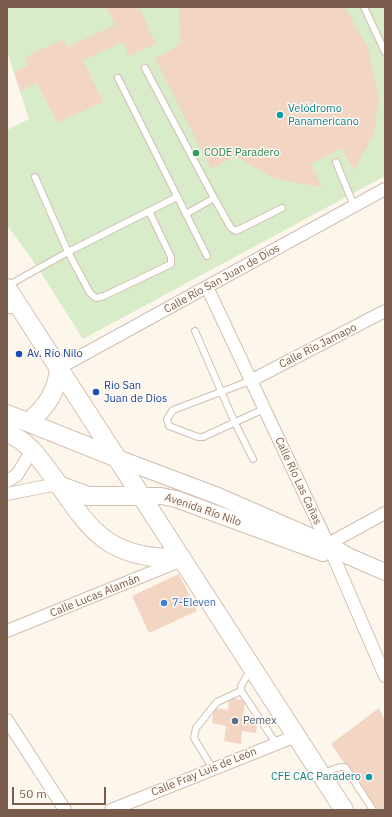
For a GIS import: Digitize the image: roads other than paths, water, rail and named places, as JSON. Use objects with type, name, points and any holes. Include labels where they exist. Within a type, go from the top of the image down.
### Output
[{"type":"main road","points":[[7,286],[14,310],[59,368],[344,810]]},
{"type":"main road","points":[[28,422],[46,406],[53,395],[57,383],[59,368]]},
{"type":"main road","name":"Avenida Río Nilo","points":[[7,414],[117,458]]},
{"type":"main road","points":[[7,432],[22,441],[32,450],[83,520],[97,533],[115,545],[143,557],[182,559]]},
{"type":"main road","name":"Avenida Río Nilo","points":[[57,484],[88,496],[141,496]]},
{"type":"street","name":"Calle Río San Juan de Dios","points":[[59,368],[385,189]]},
{"type":"street","name":"Calle Río Las Cañas","points":[[207,287],[250,381],[336,552],[385,676]]},
{"type":"street","name":"Calle Río Jamapo","points":[[250,381],[385,311]]},
{"type":"street","points":[[7,482],[17,474],[32,450]]},
{"type":"street","name":"Avenida Río Nilo","points":[[117,458],[218,496],[336,552],[385,572]]},
{"type":"street","points":[[7,494],[57,484]]},
{"type":"street","name":"Avenida Río Nilo","points":[[141,496],[162,496],[176,499],[336,552]]},
{"type":"street","points":[[336,552],[385,513]]},
{"type":"street","name":"Calle Lucas Alamán","points":[[7,631],[182,559]]},
{"type":"street","points":[[7,720],[65,810]]},
{"type":"street","name":"Calle Fray Luis de León","points":[[111,810],[296,736]]},
{"type":"lane","points":[[364,7],[385,52]]},
{"type":"lane","points":[[144,68],[214,198],[234,231],[239,230],[282,208]]},
{"type":"lane","points":[[118,78],[207,256]]},
{"type":"lane","points":[[336,162],[354,206]]},
{"type":"lane","points":[[35,177],[68,252],[90,293],[96,298],[104,296],[169,265],[172,259],[148,211]]},
{"type":"lane","points":[[7,286],[68,252],[177,197]]},
{"type":"lane","points":[[186,214],[214,198]]},
{"type":"lane","points":[[195,331],[234,421],[253,459]]},
{"type":"lane","points":[[250,381],[173,410],[167,419],[168,424],[170,428],[198,437],[264,409]]},
{"type":"lane","points":[[252,668],[241,686],[240,691],[276,743]]},
{"type":"lane","points":[[213,769],[194,738],[196,728],[217,702],[240,691]]},
{"type":"lane","points":[[321,774],[340,767],[345,767],[373,810]]},
{"type":"place","name":"Velódromo Panamericano","points":[[280,115]]},
{"type":"place","name":"CODE Paradero","points":[[196,153]]},
{"type":"place","name":"Av. Rio Nilo","points":[[19,354]]},
{"type":"place","name":"Rio San Juan de Dios","points":[[96,392]]},
{"type":"place","name":"7-Eleven","points":[[164,603]]},
{"type":"place","name":"Pemex","points":[[235,721]]},
{"type":"place","name":"CFE CAC Paradero","points":[[369,777]]}]
